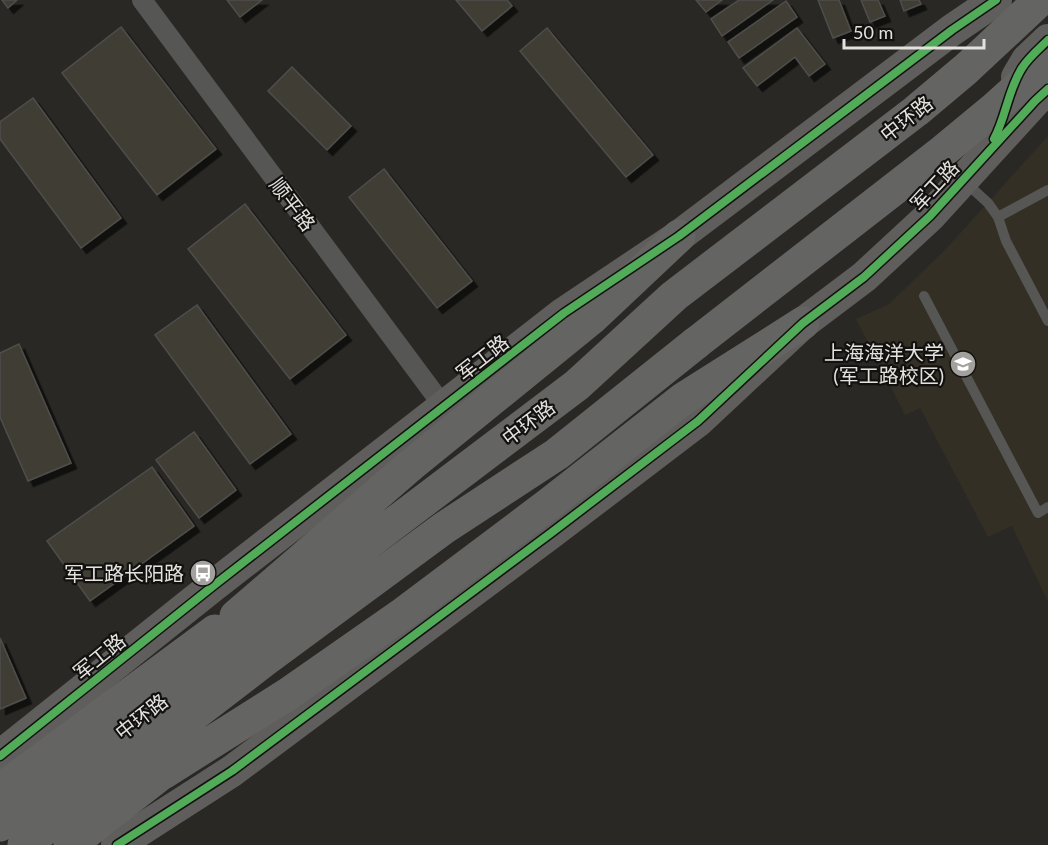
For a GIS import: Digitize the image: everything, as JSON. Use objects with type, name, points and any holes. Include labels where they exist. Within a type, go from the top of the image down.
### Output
[{"type":"highway","name":"中环路","points":[[0,825],[240,640],[577,386],[674,296],[916,111],[966,69],[1040,0]]},
{"type":"highway","name":"中环路","points":[[24,845],[265,660],[434,535],[557,454],[943,151],[1048,60]]},
{"type":"highway","points":[[237,616],[411,465],[592,318],[679,236]]},
{"type":"highway","points":[[0,790],[237,616],[563,367],[674,296]]},
{"type":"highway","points":[[164,772],[288,694],[549,504],[683,399],[803,323]]},
{"type":"highway","points":[[70,845],[279,679],[456,547],[557,454]]},
{"type":"main road","name":"军工路","points":[[0,756],[213,586],[564,313],[679,236],[952,30],[996,0]]},
{"type":"main road","name":"军工路","points":[[117,845],[232,771],[698,421],[803,323],[864,277],[930,216],[991,144],[1020,70],[1048,40]]},
{"type":"main road","name":"军工路","points":[[970,170],[1048,89]]},
{"type":"street","name":"顺平路","points":[[142,0],[444,407]]},
{"type":"lane","points":[[970,170],[998,217],[1006,241],[1048,321]]},
{"type":"lane","points":[[998,217],[1048,190]]},
{"type":"lane","points":[[924,296],[1038,513],[1048,507]]},
{"type":"shaded area","name":"上海海洋大学 (军工路校区)","points":[[1048,136],[1048,602],[1012,526],[988,537],[920,408],[905,415],[856,319],[889,304],[944,251]]},
{"type":"building","points":[[2,0],[17,0],[8,8]]},
{"type":"building","points":[[227,0],[262,0],[240,17]]},
{"type":"building","points":[[456,0],[507,0],[512,6],[482,31]]},
{"type":"building","points":[[696,0],[722,0],[706,12]]},
{"type":"building","points":[[739,0],[773,0],[722,36],[711,19]]},
{"type":"building","points":[[818,0],[839,0],[851,31],[833,38]]},
{"type":"building","points":[[861,0],[878,0],[885,16],[870,22]]},
{"type":"building","points":[[900,0],[919,0],[921,4],[904,11]]},
{"type":"building","points":[[786,1],[797,17],[739,58],[728,42]]},
{"type":"building","points":[[121,27],[216,149],[157,195],[62,73]]},
{"type":"building","points":[[547,28],[653,155],[626,177],[520,51]]},
{"type":"building","points":[[797,28],[825,64],[809,76],[795,57],[757,86],[743,68]]},
{"type":"building","points":[[292,67],[351,126],[327,150],[268,91]]},
{"type":"building","points":[[33,98],[121,218],[81,248],[0,139],[0,122]]},
{"type":"building","points":[[384,169],[472,281],[437,308],[349,197]]},
{"type":"building","points":[[245,204],[346,335],[290,379],[188,249]]},
{"type":"building","points":[[197,305],[291,434],[250,464],[155,335]]},
{"type":"building","points":[[19,344],[71,463],[28,481],[0,417],[0,353]]},
{"type":"building","points":[[194,432],[236,490],[199,518],[156,460]]},
{"type":"building","points":[[152,467],[194,526],[90,601],[47,541]]},
{"type":"building","points":[[0,638],[26,698],[0,709]]},
{"type":"cycle path","points":[[0,756],[213,586],[564,313],[679,236],[952,30],[996,0]]},
{"type":"cycle path","points":[[994,139],[1017,76],[1028,60],[1048,40]]},
{"type":"cycle path","points":[[117,845],[232,771],[698,421],[803,323],[864,277],[930,216],[1048,89]]},
{"type":"place","name":"上海海洋大学 (军工路校区)","points":[[963,364]]},
{"type":"place","name":"军工路长阳路","points":[[203,573]]}]
